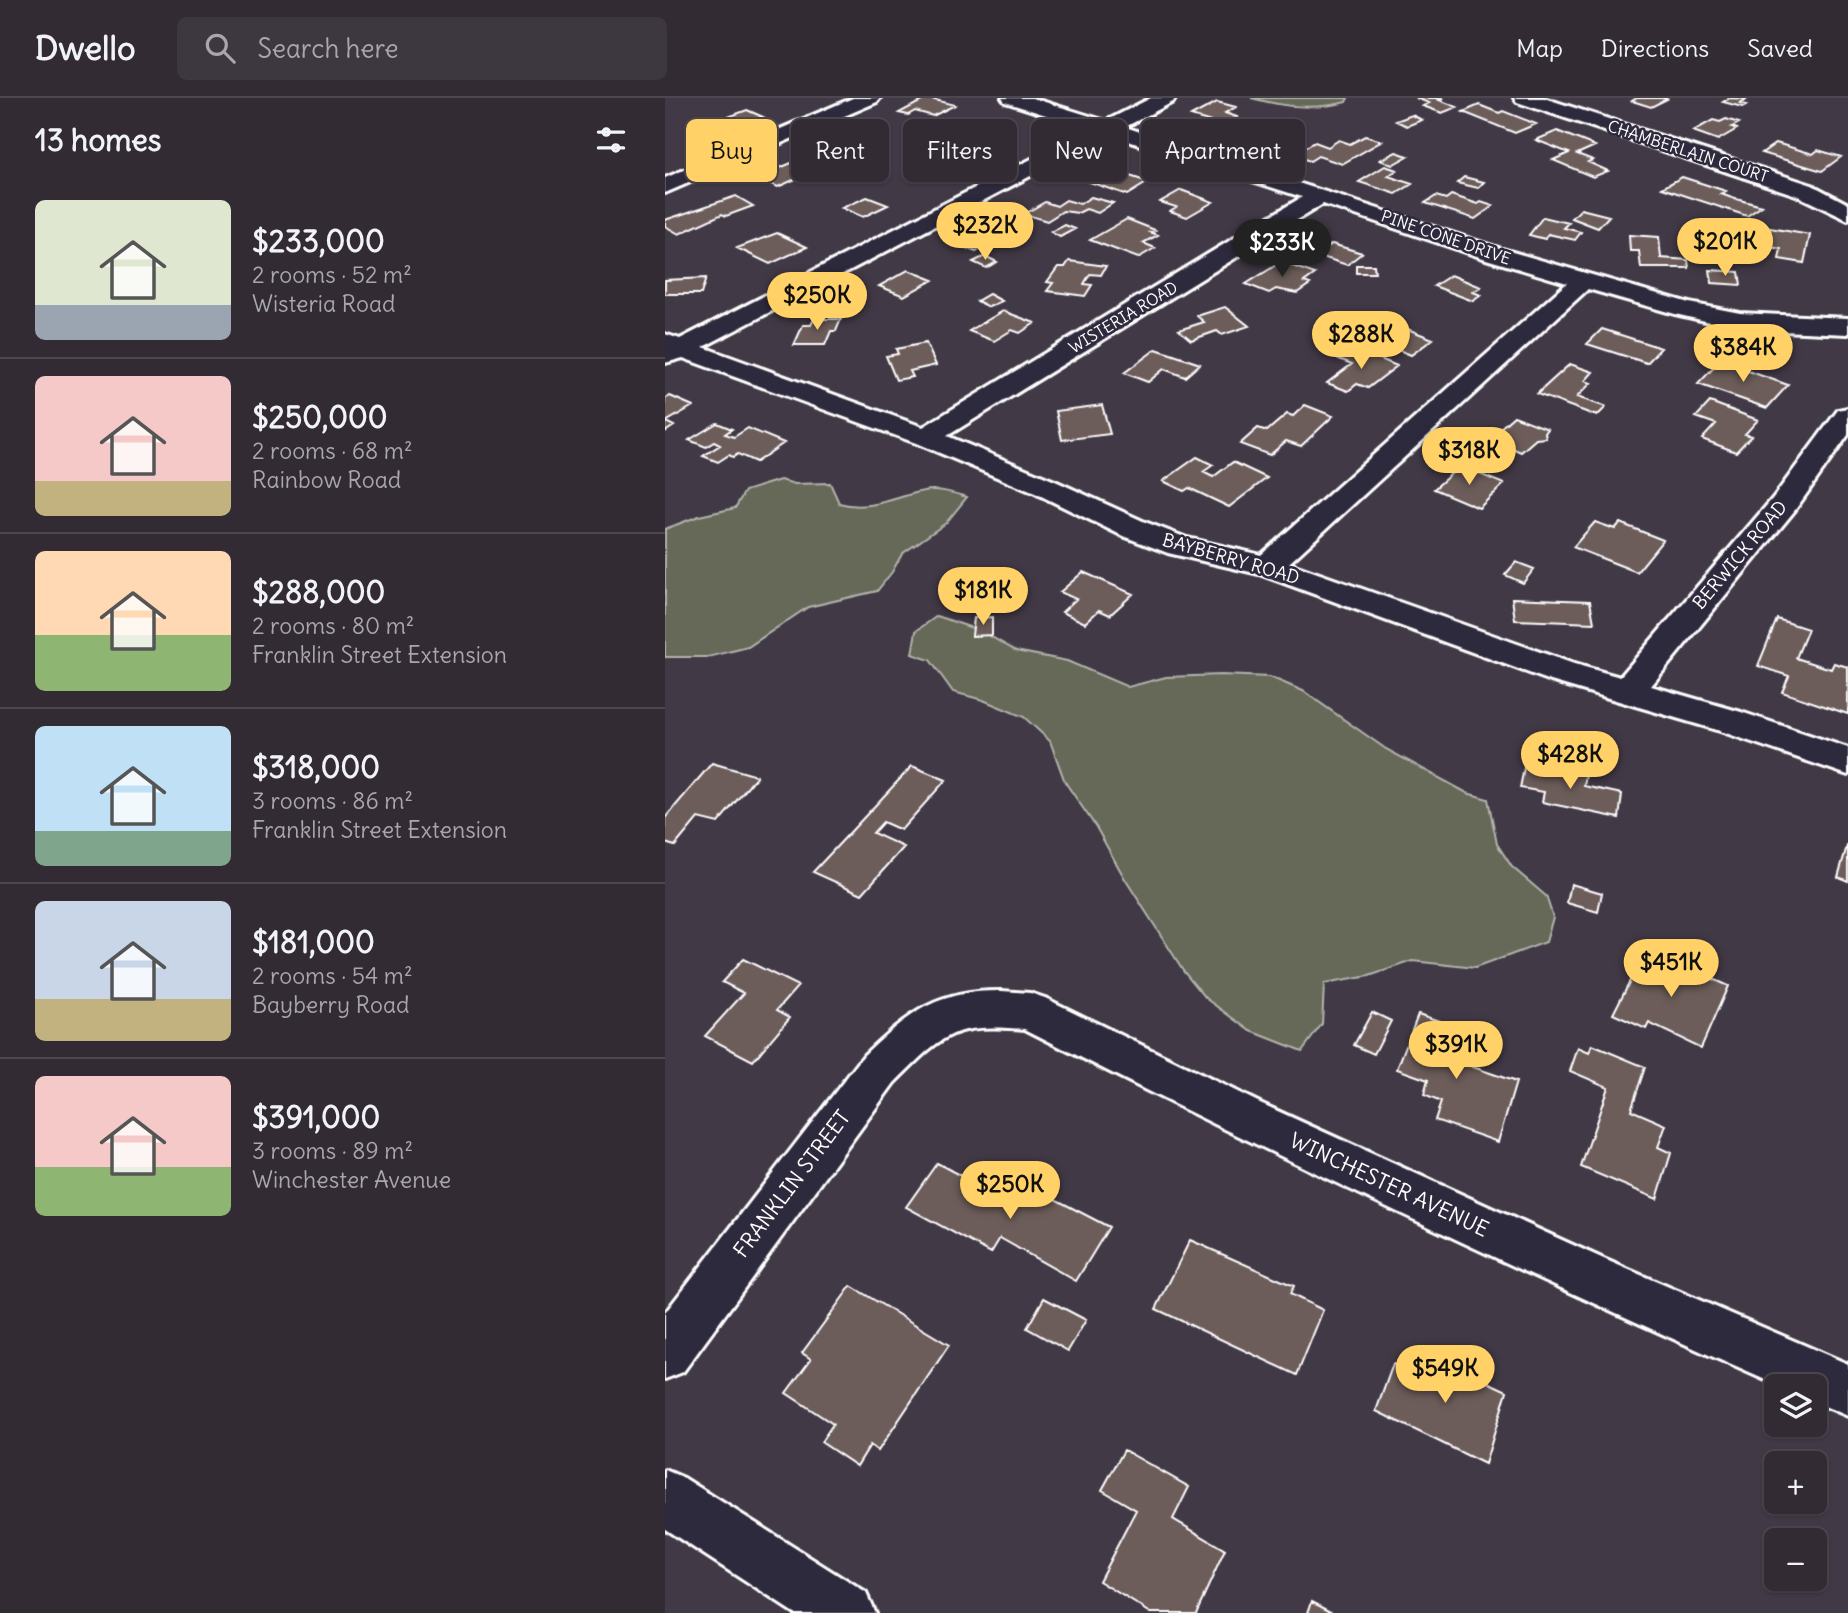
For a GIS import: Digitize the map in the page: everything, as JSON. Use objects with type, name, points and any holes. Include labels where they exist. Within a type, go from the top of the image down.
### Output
[{"type":"street","points":[[777,138],[870,98]]},
{"type":"street","name":"PINE CONE DRIVE","points":[[1012,98],[1078,119]]},
{"type":"street","points":[[1125,119],[1166,98]]},
{"type":"street","name":"CHAMBERLAIN COURT","points":[[1524,98],[1804,190],[1848,213]]},
{"type":"street","name":"PINE CONE DRIVE","points":[[1127,134],[1583,281],[1684,309],[1740,320],[1848,326]]},
{"type":"street","points":[[677,159],[686,163]]},
{"type":"street","points":[[670,349],[1031,166]]},
{"type":"street","points":[[665,186],[686,177]]},
{"type":"street","name":"WISTERIA ROAD","points":[[926,437],[1320,196]]},
{"type":"street","points":[[1267,566],[1583,281]]},
{"type":"street","name":"BAYBERRY ROAD","points":[[670,349],[926,437],[1179,546],[1267,566],[1563,673],[1628,691],[1848,762]]},
{"type":"street","name":"BERWICK ROAD","points":[[1628,691],[1784,504],[1848,416]]},
{"type":"street","name":"WINCHESTER AVENUE","points":[[930,1026],[952,1013],[998,1009],[1030,1011],[1256,1124],[1589,1278],[1848,1390]]},
{"type":"street","name":"FRANKLIN STREET","points":[[665,1354],[879,1069],[915,1035],[930,1026]]},
{"type":"street","points":[[665,1497],[846,1613]]},
{"type":"green space","points":[[1251,98],[1348,98],[1346,102],[1334,105],[1310,107]]},
{"type":"green space","points":[[780,480],[795,484],[830,483],[839,503],[861,506],[929,490],[967,497],[946,523],[902,554],[877,591],[808,607],[748,647],[708,657],[665,657],[665,529],[699,516],[735,508],[745,491]]},
{"type":"green space","points":[[937,616],[981,631],[1016,651],[1067,661],[1128,687],[1166,677],[1221,675],[1270,677],[1303,691],[1386,749],[1467,793],[1488,799],[1497,844],[1512,867],[1546,896],[1553,917],[1546,942],[1475,968],[1413,961],[1369,976],[1324,984],[1322,1024],[1302,1051],[1251,1031],[1206,998],[1183,970],[1125,879],[1096,827],[1065,782],[1050,741],[1024,717],[983,700],[953,692],[930,660],[912,654],[916,631]]},
{"type":"building","points":[[927,98],[955,105],[933,116],[915,111],[908,115],[899,113]]},
{"type":"building","points":[[1416,98],[1443,98],[1439,100],[1457,107],[1442,113],[1423,106],[1429,103]]},
{"type":"building","points":[[1637,98],[1667,99],[1651,107],[1632,101]]},
{"type":"building","points":[[1730,98],[1747,99],[1740,103],[1746,105],[1742,107],[1723,102]]},
{"type":"building","points":[[1217,102],[1236,107],[1225,113],[1237,117],[1201,119],[1191,116]]},
{"type":"building","points":[[1479,105],[1536,124],[1515,133],[1463,112]]},
{"type":"building","points":[[747,110],[763,117],[757,119],[722,119]]},
{"type":"building","points":[[1412,115],[1422,120],[1407,126],[1396,121]]},
{"type":"building","points":[[1726,119],[1739,123],[1732,127],[1737,129],[1718,140],[1693,131],[1713,120],[1720,122]]},
{"type":"building","points":[[1557,131],[1595,146],[1577,154],[1593,160],[1588,162],[1608,171],[1593,177],[1553,160],[1569,153],[1536,140]]},
{"type":"building","points":[[1365,136],[1382,141],[1342,164],[1318,156],[1310,161],[1305,159],[1305,148],[1315,142],[1328,147],[1339,140],[1350,144]]},
{"type":"building","points":[[1776,143],[1813,154],[1818,150],[1841,157],[1822,171],[1762,153]]},
{"type":"building","points":[[1396,152],[1408,156],[1392,165],[1380,160]]},
{"type":"building","points":[[791,163],[791,181],[778,187],[766,182],[777,182],[777,169]]},
{"type":"building","points":[[1385,166],[1397,170],[1388,176],[1412,184],[1396,194],[1359,182]]},
{"type":"building","points":[[1127,175],[1141,182],[1148,182],[1127,195],[1090,182],[1127,182]]},
{"type":"building","points":[[1464,177],[1484,182],[1478,188],[1457,183]]},
{"type":"building","points":[[1682,177],[1726,191],[1721,194],[1732,198],[1762,206],[1747,216],[1662,188]]},
{"type":"building","points":[[1181,190],[1213,202],[1187,217],[1170,211],[1176,207],[1160,202]]},
{"type":"building","points":[[1451,195],[1493,206],[1475,219],[1425,203],[1436,196],[1446,199]]},
{"type":"building","points":[[736,196],[753,206],[726,216],[722,214],[679,234],[665,226],[665,220]]},
{"type":"building","points":[[867,197],[888,205],[863,217],[842,208]]},
{"type":"building","points":[[1091,197],[1113,203],[1098,213],[1086,209],[1078,213],[1063,211],[1047,221],[1024,214],[1045,202],[1057,206],[1066,200],[1080,204]]},
{"type":"building","points":[[1581,209],[1609,216],[1598,228],[1572,218]]},
{"type":"building","points":[[1543,217],[1569,223],[1564,228],[1581,232],[1575,240],[1548,234],[1545,239],[1529,235]]},
{"type":"building","points":[[1127,219],[1155,230],[1150,232],[1158,235],[1143,243],[1155,248],[1138,258],[1090,240]]},
{"type":"building","points":[[1065,225],[1075,229],[1060,237],[1051,232]]},
{"type":"building","points":[[985,226],[1007,234],[976,252],[954,244]]},
{"type":"building","points":[[1770,228],[1810,235],[1804,263],[1779,259],[1781,249],[1765,246]]},
{"type":"building","points":[[777,233],[807,247],[770,264],[737,248]]},
{"type":"building","points":[[1629,235],[1659,237],[1661,258],[1688,260],[1689,268],[1641,268],[1639,251],[1630,251]]},
{"type":"building","points":[[1332,244],[1362,253],[1347,265],[1316,255]]},
{"type":"building","points":[[985,256],[997,262],[986,268],[973,262]]},
{"type":"building","points":[[1069,261],[1106,266],[1101,275],[1090,274],[1084,284],[1092,285],[1085,296],[1047,291],[1053,283],[1047,282],[1058,267],[1065,267]]},
{"type":"building","points":[[1281,262],[1315,274],[1304,282],[1310,284],[1297,293],[1276,289],[1269,293],[1246,284]]},
{"type":"building","points":[[1356,265],[1374,265],[1375,273],[1356,273]]},
{"type":"building","points":[[908,270],[933,280],[904,296],[879,286]]},
{"type":"building","points":[[1710,270],[1739,272],[1741,285],[1712,283]]},
{"type":"building","points":[[1451,275],[1481,287],[1473,292],[1481,295],[1473,301],[1434,286]]},
{"type":"building","points":[[706,278],[701,294],[665,294],[665,280]]},
{"type":"building","points":[[989,294],[1002,301],[989,307],[977,301]]},
{"type":"building","points":[[1225,307],[1249,326],[1222,335],[1217,331],[1191,340],[1179,330],[1204,322],[1197,316]]},
{"type":"building","points":[[1003,311],[1035,323],[1020,333],[1012,330],[994,341],[969,331]]},
{"type":"building","points":[[814,319],[841,319],[836,331],[831,331],[825,345],[794,345],[803,325],[811,325]]},
{"type":"building","points":[[1387,321],[1433,339],[1411,355],[1377,341],[1384,337],[1378,335],[1386,329],[1379,327]]},
{"type":"building","points":[[1602,329],[1661,348],[1647,363],[1587,344]]},
{"type":"building","points":[[926,343],[936,365],[910,371],[913,377],[896,380],[886,356],[898,354],[896,349]]},
{"type":"building","points":[[1354,348],[1397,366],[1368,388],[1357,384],[1348,391],[1327,383],[1352,364],[1339,359]]},
{"type":"building","points":[[1156,349],[1200,364],[1185,377],[1164,369],[1148,382],[1124,373]]},
{"type":"building","points":[[1720,361],[1788,385],[1767,408],[1698,384]]},
{"type":"building","points":[[1570,364],[1593,372],[1585,381],[1591,383],[1577,397],[1606,407],[1597,416],[1537,394]]},
{"type":"building","points":[[670,396],[693,406],[666,422],[674,426],[665,432],[665,399]]},
{"type":"building","points":[[1710,402],[1758,420],[1745,434],[1751,436],[1736,452],[1702,439],[1716,424],[1696,417]]},
{"type":"building","points":[[1102,405],[1110,434],[1062,440],[1056,411]]},
{"type":"building","points":[[1305,405],[1333,416],[1301,446],[1286,441],[1270,455],[1240,444],[1258,428],[1267,431],[1287,414],[1293,416]]},
{"type":"building","points":[[1514,416],[1548,429],[1546,438],[1536,439],[1521,452],[1489,438]]},
{"type":"building","points":[[717,423],[732,429],[725,434],[734,437],[748,428],[784,443],[756,462],[738,454],[733,457],[729,455],[718,462],[703,456],[720,445],[714,442],[706,447],[689,440]]},
{"type":"building","points":[[1197,457],[1213,465],[1203,472],[1213,477],[1233,462],[1267,478],[1229,507],[1189,488],[1184,491],[1163,481]]},
{"type":"building","points":[[1460,466],[1504,484],[1479,508],[1434,489]]},
{"type":"building","points":[[1595,522],[1615,529],[1620,523],[1663,540],[1637,572],[1573,547]]},
{"type":"building","points":[[1516,562],[1534,569],[1523,583],[1505,575]]},
{"type":"building","points":[[1083,572],[1133,594],[1110,615],[1099,610],[1085,623],[1062,612],[1076,599],[1060,592]]},
{"type":"building","points":[[955,575],[970,586],[956,594],[941,583]]},
{"type":"building","points":[[1512,598],[1590,601],[1594,623],[1515,620]]},
{"type":"building","points":[[992,617],[992,635],[972,636],[974,618]]},
{"type":"building","points":[[1777,619],[1808,629],[1796,658],[1831,669],[1834,663],[1848,667],[1848,714],[1782,692],[1789,676],[1758,666]]},
{"type":"building","points":[[712,763],[757,776],[718,823],[698,818],[675,846],[665,843],[665,818]]},
{"type":"building","points":[[1525,763],[1586,775],[1584,786],[1622,794],[1619,818],[1542,802],[1544,792],[1520,788]]},
{"type":"building","points":[[912,766],[946,780],[901,830],[883,822],[873,833],[904,847],[862,894],[813,872]]},
{"type":"building","points":[[1848,846],[1848,881],[1838,877]]},
{"type":"building","points":[[1571,884],[1602,893],[1598,912],[1567,903]]},
{"type":"building","points":[[1646,949],[1728,986],[1701,1048],[1649,1023],[1646,1029],[1613,1014]]},
{"type":"building","points":[[743,959],[798,986],[777,1010],[790,1017],[753,1061],[705,1036],[744,993],[722,982]]},
{"type":"building","points":[[1372,1012],[1391,1021],[1374,1054],[1354,1045]]},
{"type":"building","points":[[1418,1014],[1457,1027],[1447,1058],[1516,1082],[1498,1142],[1435,1120],[1441,1102],[1424,1095],[1428,1080],[1397,1069]]},
{"type":"building","points":[[1592,1045],[1645,1067],[1631,1110],[1666,1125],[1658,1147],[1671,1153],[1657,1199],[1581,1167],[1608,1087],[1570,1071],[1578,1048],[1589,1053]]},
{"type":"building","points":[[937,1163],[1013,1204],[1026,1184],[1109,1227],[1076,1281],[1000,1238],[991,1253],[906,1207]]},
{"type":"building","points":[[1190,1240],[1294,1286],[1290,1294],[1323,1310],[1297,1375],[1156,1309]]},
{"type":"building","points":[[851,1286],[949,1345],[878,1451],[870,1445],[857,1466],[821,1442],[833,1424],[786,1393],[811,1359],[802,1353]]},
{"type":"building","points":[[1044,1298],[1086,1320],[1068,1351],[1027,1328]]},
{"type":"building","points":[[1423,1352],[1507,1391],[1485,1464],[1376,1411],[1393,1364],[1415,1375]]},
{"type":"building","points":[[1124,1450],[1189,1487],[1173,1519],[1225,1550],[1196,1613],[1151,1613],[1099,1581],[1136,1510],[1102,1490]]},
{"type":"building","points":[[1312,1601],[1335,1613],[1308,1613]]}]
